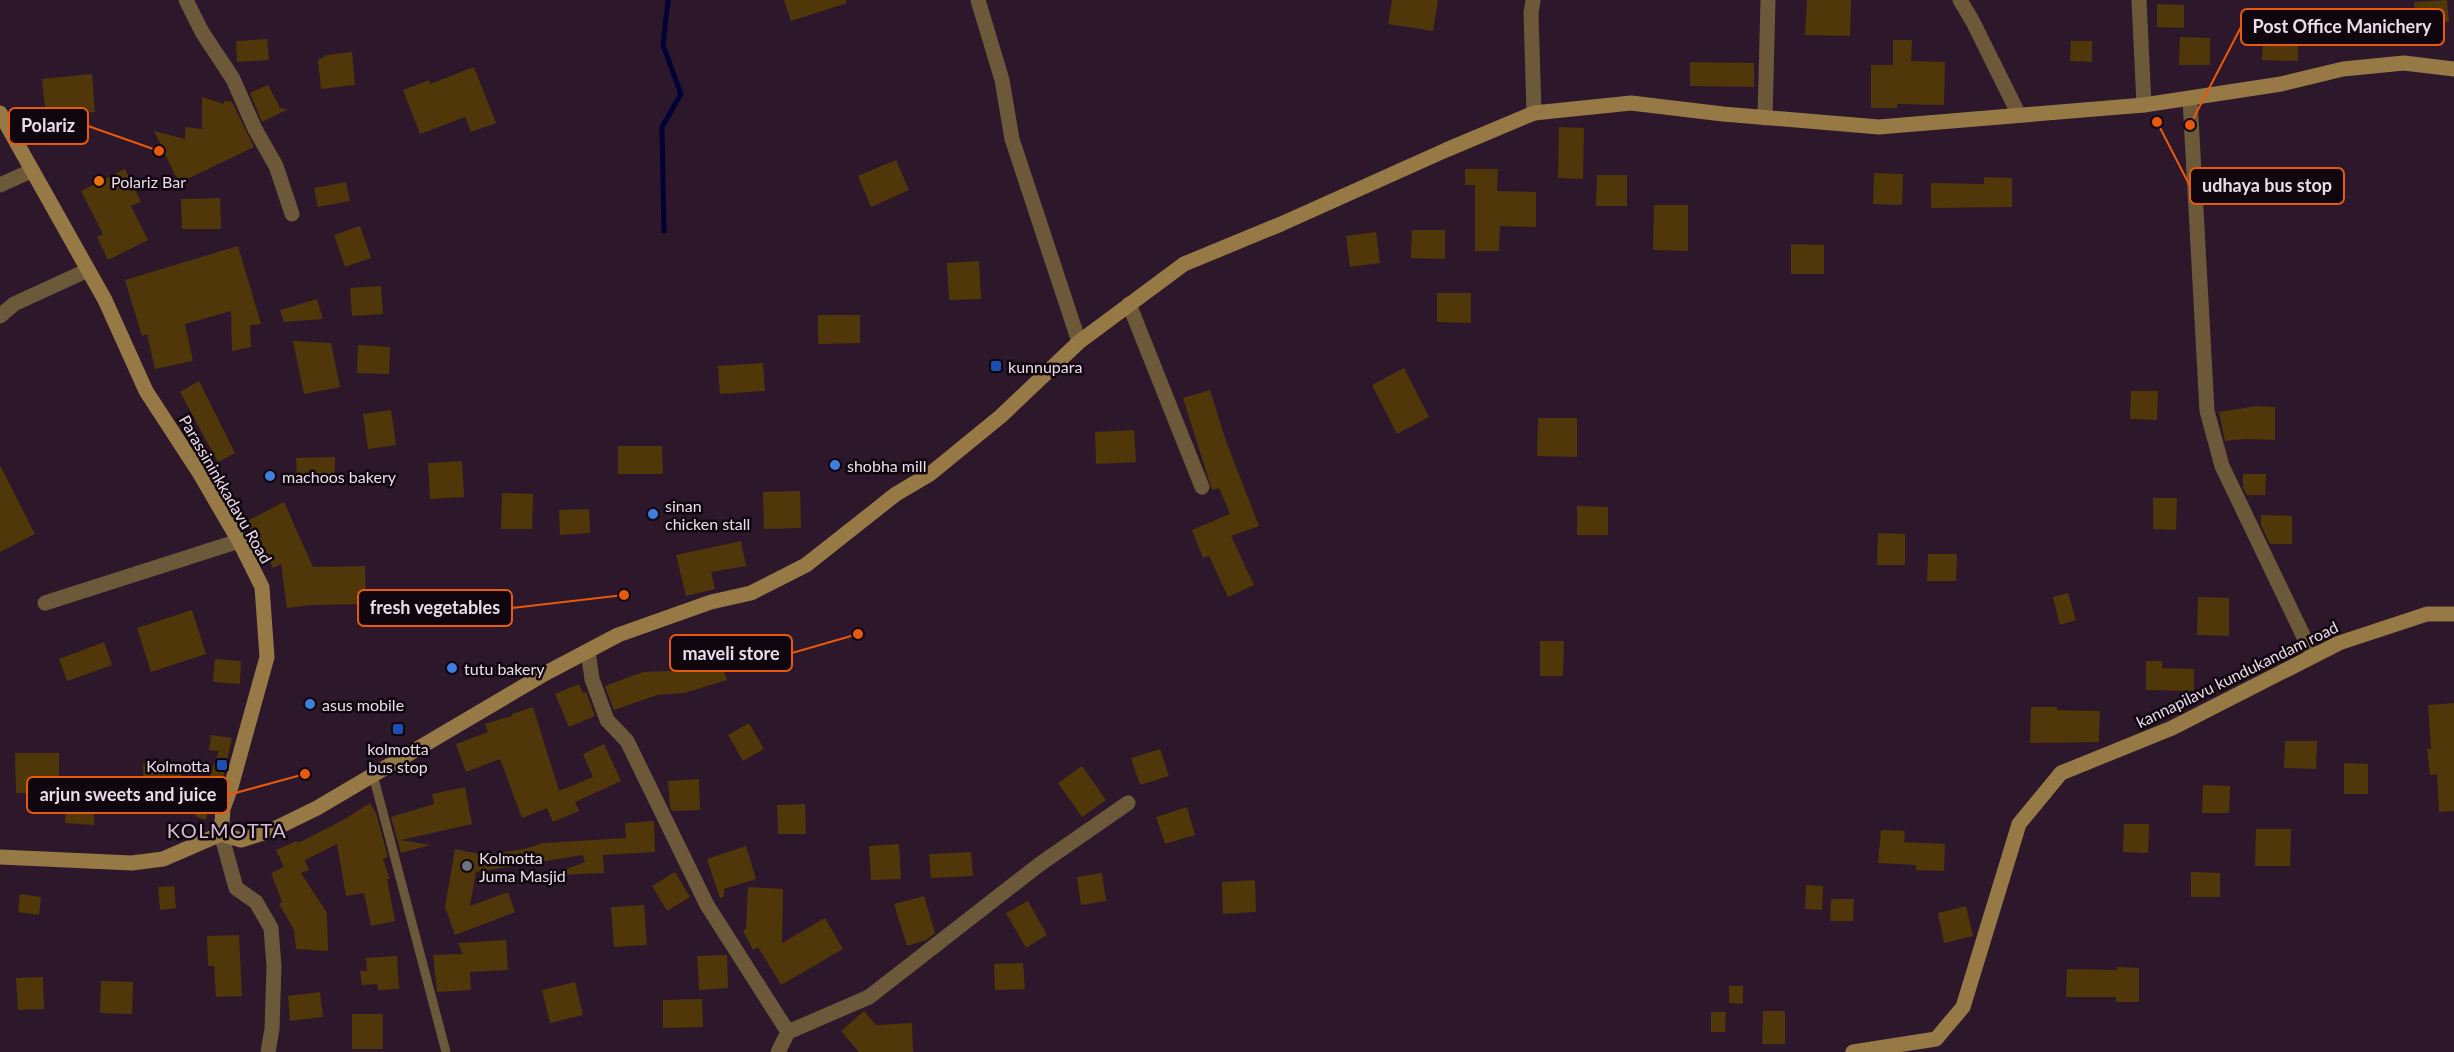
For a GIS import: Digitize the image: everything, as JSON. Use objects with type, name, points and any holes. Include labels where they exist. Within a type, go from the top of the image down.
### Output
[{"type":"main road","points":[[0,857],[132,863],[163,860],[221,834],[241,840],[270,831],[316,808],[618,635],[711,602],[751,593],[806,565],[896,494],[930,474],[1001,416],[1079,342],[1184,264],[1534,113],[1631,103],[1765,118],[1879,127],[2144,105],[2281,84],[2343,69],[2404,63],[2454,69]]},
{"type":"main road","name":"Parassininkkadavu Road","points":[[0,113],[105,300],[146,391],[200,474],[239,541],[262,587],[267,657],[223,809],[221,834]]},
{"type":"main road","name":"kannapilavu kundukandam road","points":[[1853,1052],[1936,1039],[1963,1007],[2019,824],[2061,773],[2172,728],[2338,642],[2427,614],[2454,614]]},
{"type":"street","points":[[186,0],[202,32],[233,79],[255,129],[276,166],[292,214]]},
{"type":"street","points":[[978,0],[1002,80],[1012,139],[1079,342]]},
{"type":"street","points":[[1533,0],[1531,13],[1534,113]]},
{"type":"street","points":[[1765,118],[1768,0]]},
{"type":"street","points":[[1960,0],[2019,115]]},
{"type":"street","points":[[2139,0],[2144,105]]},
{"type":"street","points":[[2190,99],[2207,411],[2222,466],[2313,656]]},
{"type":"street","points":[[0,185],[31,171]]},
{"type":"street","points":[[0,316],[14,304],[88,270]]},
{"type":"street","points":[[1129,304],[1202,487]]},
{"type":"street","points":[[45,603],[239,541]]},
{"type":"street","points":[[588,651],[592,679],[607,720],[627,741],[707,905],[788,1032]]},
{"type":"street","points":[[778,1052],[788,1032],[869,997],[1040,864],[1128,803]]},
{"type":"street","points":[[221,834],[236,888],[256,902],[271,928],[274,976],[272,1029],[268,1052]]},
{"type":"lane","points":[[373,775],[446,1052]]},
{"type":"building","points":[[784,0],[846,0],[847,3],[791,21]]},
{"type":"building","points":[[1392,0],[1438,0],[1433,31],[1388,24]]},
{"type":"building","points":[[1807,0],[1851,0],[1850,36],[1805,35]]},
{"type":"building","points":[[2447,0],[2449,22],[2416,25],[2414,2]]},
{"type":"building","points":[[2157,4],[2184,5],[2184,28],[2157,27]]},
{"type":"building","points":[[2263,30],[2298,31],[2298,61],[2262,60]]},
{"type":"building","points":[[2180,37],[2210,38],[2210,65],[2179,65]]},
{"type":"building","points":[[267,39],[269,60],[237,62],[236,41]]},
{"type":"building","points":[[1893,40],[1912,40],[1911,61],[1945,62],[1944,105],[1897,104],[1897,108],[1871,108],[1871,65],[1893,65]]},
{"type":"building","points":[[2071,41],[2092,41],[2092,62],[2070,61]]},
{"type":"building","points":[[352,52],[355,85],[321,89],[318,60],[327,55]]},
{"type":"building","points":[[1690,62],[1754,63],[1754,87],[1690,86]]},
{"type":"building","points":[[474,67],[496,123],[471,132],[465,117],[420,134],[403,90],[429,80],[430,84]]},
{"type":"building","points":[[92,74],[95,112],[46,117],[42,79]]},
{"type":"building","points":[[268,85],[280,108],[288,109],[262,122],[250,93]]},
{"type":"building","points":[[202,97],[224,104],[224,101],[232,102],[254,147],[179,183],[154,131],[185,139],[185,127],[202,129]]},
{"type":"building","points":[[1559,127],[1584,128],[1583,179],[1558,178]]},
{"type":"building","points":[[896,160],[909,190],[871,207],[858,176]]},
{"type":"building","points":[[125,169],[141,202],[131,206],[148,240],[108,260],[97,237],[103,234],[81,191]]},
{"type":"building","points":[[1465,169],[1498,169],[1497,191],[1536,192],[1536,227],[1500,226],[1499,251],[1475,251],[1475,185],[1465,185]]},
{"type":"building","points":[[1874,173],[1903,174],[1902,205],[1873,204]]},
{"type":"building","points":[[1597,175],[1627,175],[1627,206],[1596,206]]},
{"type":"building","points":[[1984,177],[2012,178],[2012,207],[1931,208],[1931,183],[1984,184]]},
{"type":"building","points":[[346,182],[350,201],[318,207],[314,188]]},
{"type":"building","points":[[220,198],[221,229],[182,229],[181,199]]},
{"type":"building","points":[[1654,205],[1688,205],[1688,251],[1653,250]]},
{"type":"building","points":[[360,226],[371,258],[345,267],[334,235]]},
{"type":"building","points":[[1412,230],[1445,230],[1445,259],[1411,258]]},
{"type":"building","points":[[1376,232],[1380,263],[1350,267],[1346,236]]},
{"type":"building","points":[[1791,244],[1824,245],[1824,274],[1791,274]]},
{"type":"building","points":[[238,246],[261,324],[250,325],[251,347],[232,351],[231,311],[185,324],[193,361],[155,369],[147,334],[142,336],[125,280]]},
{"type":"building","points":[[979,261],[981,299],[949,300],[947,263]]},
{"type":"building","points":[[381,286],[383,314],[352,316],[350,288]]},
{"type":"building","points":[[1437,293],[1471,293],[1471,323],[1437,322]]},
{"type":"building","points":[[317,299],[323,319],[284,322],[280,310]]},
{"type":"building","points":[[818,315],[860,315],[860,343],[818,344]]},
{"type":"building","points":[[293,341],[331,343],[340,387],[304,394]]},
{"type":"building","points":[[358,345],[390,347],[389,374],[357,373]]},
{"type":"building","points":[[763,363],[765,391],[720,394],[718,366]]},
{"type":"building","points":[[1404,368],[1429,417],[1397,434],[1372,385]]},
{"type":"building","points":[[199,381],[235,453],[218,462],[180,392]]},
{"type":"building","points":[[1210,390],[1226,441],[1259,526],[1231,536],[1254,585],[1228,597],[1209,556],[1203,558],[1192,530],[1230,514],[1219,488],[1212,490],[1183,398]]},
{"type":"building","points":[[2131,391],[2158,391],[2157,420],[2130,419]]},
{"type":"building","points":[[2257,406],[2275,407],[2275,440],[2225,441],[2219,412]]},
{"type":"building","points":[[391,410],[396,445],[368,449],[363,414]]},
{"type":"building","points":[[1538,418],[1577,418],[1577,457],[1537,456]]},
{"type":"building","points":[[1134,430],[1136,462],[1096,464],[1095,432]]},
{"type":"building","points":[[618,446],[662,446],[663,474],[618,474]]},
{"type":"building","points":[[335,457],[335,478],[297,479],[296,458]]},
{"type":"building","points":[[462,461],[464,497],[430,499],[428,463]]},
{"type":"building","points":[[0,465],[35,534],[0,552]]},
{"type":"building","points":[[2243,474],[2266,474],[2265,495],[2247,495],[2243,487]]},
{"type":"building","points":[[800,491],[801,528],[764,529],[763,492]]},
{"type":"building","points":[[502,493],[533,494],[532,529],[501,529]]},
{"type":"building","points":[[2153,498],[2177,498],[2176,530],[2153,529]]},
{"type":"building","points":[[284,502],[313,567],[365,566],[366,604],[287,608],[281,564],[273,568],[258,535],[254,537],[247,521]]},
{"type":"building","points":[[1577,506],[1608,507],[1608,535],[1577,535]]},
{"type":"building","points":[[589,509],[590,533],[560,535],[559,510]]},
{"type":"building","points":[[2261,515],[2292,516],[2292,544],[2270,544],[2261,525]]},
{"type":"building","points":[[1878,533],[1905,534],[1905,565],[1877,565]]},
{"type":"building","points":[[741,541],[746,566],[711,572],[715,589],[686,596],[676,555]]},
{"type":"building","points":[[1928,554],[1957,554],[1956,581],[1927,581]]},
{"type":"building","points":[[2068,593],[2076,620],[2060,625],[2053,597]]},
{"type":"building","points":[[2198,597],[2229,598],[2229,636],[2197,635]]},
{"type":"building","points":[[192,610],[206,654],[151,672],[137,628]]},
{"type":"building","points":[[714,640],[727,680],[684,693],[657,695],[614,710],[605,686],[643,672],[690,670],[683,650]]},
{"type":"building","points":[[1540,641],[1564,641],[1563,676],[1540,676]]},
{"type":"building","points":[[104,642],[112,665],[67,681],[59,659]]},
{"type":"building","points":[[215,659],[241,661],[240,684],[213,682]]},
{"type":"building","points":[[2146,661],[2162,661],[2162,668],[2194,669],[2194,691],[2146,690]]},
{"type":"building","points":[[579,684],[583,693],[586,692],[595,716],[569,727],[555,694]]},
{"type":"building","points":[[2454,703],[2454,811],[2439,812],[2437,774],[2430,775],[2427,749],[2431,749],[2428,705]]},
{"type":"building","points":[[533,707],[559,791],[593,777],[583,754],[604,744],[621,781],[575,802],[579,811],[553,822],[547,808],[522,818],[500,759],[466,772],[456,744],[488,732],[485,724]]},
{"type":"building","points":[[2031,707],[2100,711],[2099,742],[2030,743]]},
{"type":"building","points":[[749,723],[764,749],[743,761],[728,735]]},
{"type":"building","points":[[211,735],[232,738],[223,778],[205,820],[195,816],[219,751],[209,750]]},
{"type":"building","points":[[2285,741],[2317,741],[2316,769],[2284,768]]},
{"type":"building","points":[[1160,749],[1169,776],[1140,785],[1131,758]]},
{"type":"building","points":[[15,753],[59,753],[59,793],[16,793]]},
{"type":"building","points":[[181,763],[181,792],[144,793],[143,764]]},
{"type":"building","points":[[2344,763],[2368,764],[2368,794],[2344,794]]},
{"type":"building","points":[[1082,766],[1106,800],[1082,817],[1058,783]]},
{"type":"building","points":[[699,779],[700,810],[672,811],[668,781]]},
{"type":"building","points":[[2203,785],[2230,786],[2229,813],[2202,813]]},
{"type":"building","points":[[67,787],[95,789],[94,825],[65,823]]},
{"type":"building","points":[[465,787],[472,824],[401,840],[430,845],[401,853],[391,817],[434,804],[432,794]]},
{"type":"building","points":[[370,803],[376,813],[388,857],[383,859],[390,879],[387,879],[395,921],[371,926],[364,893],[346,896],[337,844],[305,860],[309,870],[301,873],[327,913],[328,951],[296,949],[294,930],[279,904],[282,902],[271,873],[284,867],[276,850],[297,841],[298,843],[345,819]]},
{"type":"building","points":[[805,804],[806,834],[778,834],[777,805]]},
{"type":"building","points":[[1187,807],[1195,835],[1165,844],[1156,817]]},
{"type":"building","points":[[654,821],[655,852],[603,855],[604,873],[557,875],[557,873],[585,862],[583,855],[476,872],[470,906],[508,892],[515,912],[455,935],[445,907],[455,849],[484,855],[524,849],[543,843],[626,838],[625,823]]},
{"type":"building","points":[[2124,824],[2149,824],[2148,853],[2123,852]]},
{"type":"building","points":[[2256,829],[2291,829],[2290,866],[2255,866]]},
{"type":"building","points":[[1881,830],[1905,831],[1904,842],[1945,844],[1944,871],[1916,870],[1916,865],[1878,863]]},
{"type":"building","points":[[899,844],[901,879],[871,880],[869,846]]},
{"type":"building","points":[[746,846],[756,879],[724,889],[724,897],[720,898],[707,859]]},
{"type":"building","points":[[971,852],[973,876],[931,878],[929,854]]},
{"type":"building","points":[[675,872],[690,897],[667,911],[652,886]]},
{"type":"building","points":[[2191,872],[2220,873],[2220,897],[2191,897]]},
{"type":"building","points":[[1102,873],[1106,901],[1081,905],[1077,877]]},
{"type":"building","points":[[1255,880],[1256,912],[1223,914],[1222,882]]},
{"type":"building","points":[[1806,885],[1823,886],[1822,910],[1805,909]]},
{"type":"building","points":[[174,886],[176,908],[160,910],[158,887]]},
{"type":"building","points":[[748,887],[783,889],[782,943],[825,918],[843,949],[781,985],[758,947],[753,950],[743,931],[746,929]]},
{"type":"building","points":[[20,894],[41,897],[39,915],[18,912]]},
{"type":"building","points":[[924,896],[935,933],[926,940],[907,946],[894,904]]},
{"type":"building","points":[[1831,899],[1854,899],[1853,921],[1830,921]]},
{"type":"building","points":[[1028,901],[1047,935],[1026,948],[1006,913]]},
{"type":"building","points":[[644,905],[647,945],[614,947],[611,907]]},
{"type":"building","points":[[1966,906],[1973,936],[1944,943],[1938,913]]},
{"type":"building","points":[[239,935],[242,996],[216,997],[214,966],[208,966],[207,936]]},
{"type":"building","points":[[506,940],[508,970],[470,972],[471,990],[437,992],[433,955],[463,954],[458,943]]},
{"type":"building","points":[[727,955],[728,988],[699,990],[697,956]]},
{"type":"building","points":[[397,956],[399,989],[378,990],[377,984],[362,985],[360,971],[367,971],[366,958]]},
{"type":"building","points":[[1023,963],[1025,989],[995,990],[994,964]]},
{"type":"building","points":[[2117,967],[2139,968],[2139,1002],[2116,1002],[2116,997],[2066,997],[2067,969],[2117,970]]},
{"type":"building","points":[[43,977],[44,1009],[18,1010],[16,978]]},
{"type":"building","points":[[101,981],[133,982],[132,1014],[100,1013]]},
{"type":"building","points":[[575,982],[583,1015],[550,1023],[542,990]]},
{"type":"building","points":[[1729,986],[1743,986],[1743,1004],[1729,1003]]},
{"type":"building","points":[[320,992],[323,1017],[290,1021],[288,996]]},
{"type":"building","points":[[702,999],[703,1027],[663,1028],[663,1000]]},
{"type":"building","points":[[864,1011],[876,1025],[912,1023],[913,1052],[859,1052],[841,1031]]},
{"type":"building","points":[[1763,1011],[1785,1011],[1785,1044],[1762,1044]]},
{"type":"building","points":[[1711,1012],[1726,1012],[1725,1032],[1711,1032]]},
{"type":"building","points":[[352,1014],[383,1014],[383,1049],[352,1049]]},
{"type":"waterway","points":[[664,231],[662,127],[681,94],[663,45],[668,0]]},
{"type":"place","name":"udhaya bus stop","points":[[2157,122]]},
{"type":"place","name":"Post Office Manichery","points":[[2190,125]]},
{"type":"place","name":"Polariz","points":[[159,151]]},
{"type":"place","name":"Polariz Bar","points":[[99,181]]},
{"type":"place","name":"kunnupara","points":[[996,366]]},
{"type":"place","name":"shobha mill","points":[[835,465]]},
{"type":"place","name":"machoos bakery","points":[[270,476]]},
{"type":"place","name":"sinan chicken stall","points":[[653,514]]},
{"type":"place","name":"fresh vegetables","points":[[624,595]]},
{"type":"place","name":"maveli store","points":[[858,634]]},
{"type":"place","name":"tutu bakery","points":[[452,668]]},
{"type":"place","name":"asus mobile","points":[[310,704]]},
{"type":"place","name":"kolmotta bus stop","points":[[398,729]]},
{"type":"place","name":"Kolmotta","points":[[222,765]]},
{"type":"place","name":"arjun sweets and juice","points":[[305,774]]},
{"type":"place","name":"Kolmotta Juma Masjid","points":[[467,866]]},
{"type":"district","name":"KOLMOTTA","points":[[227,830]]}]
